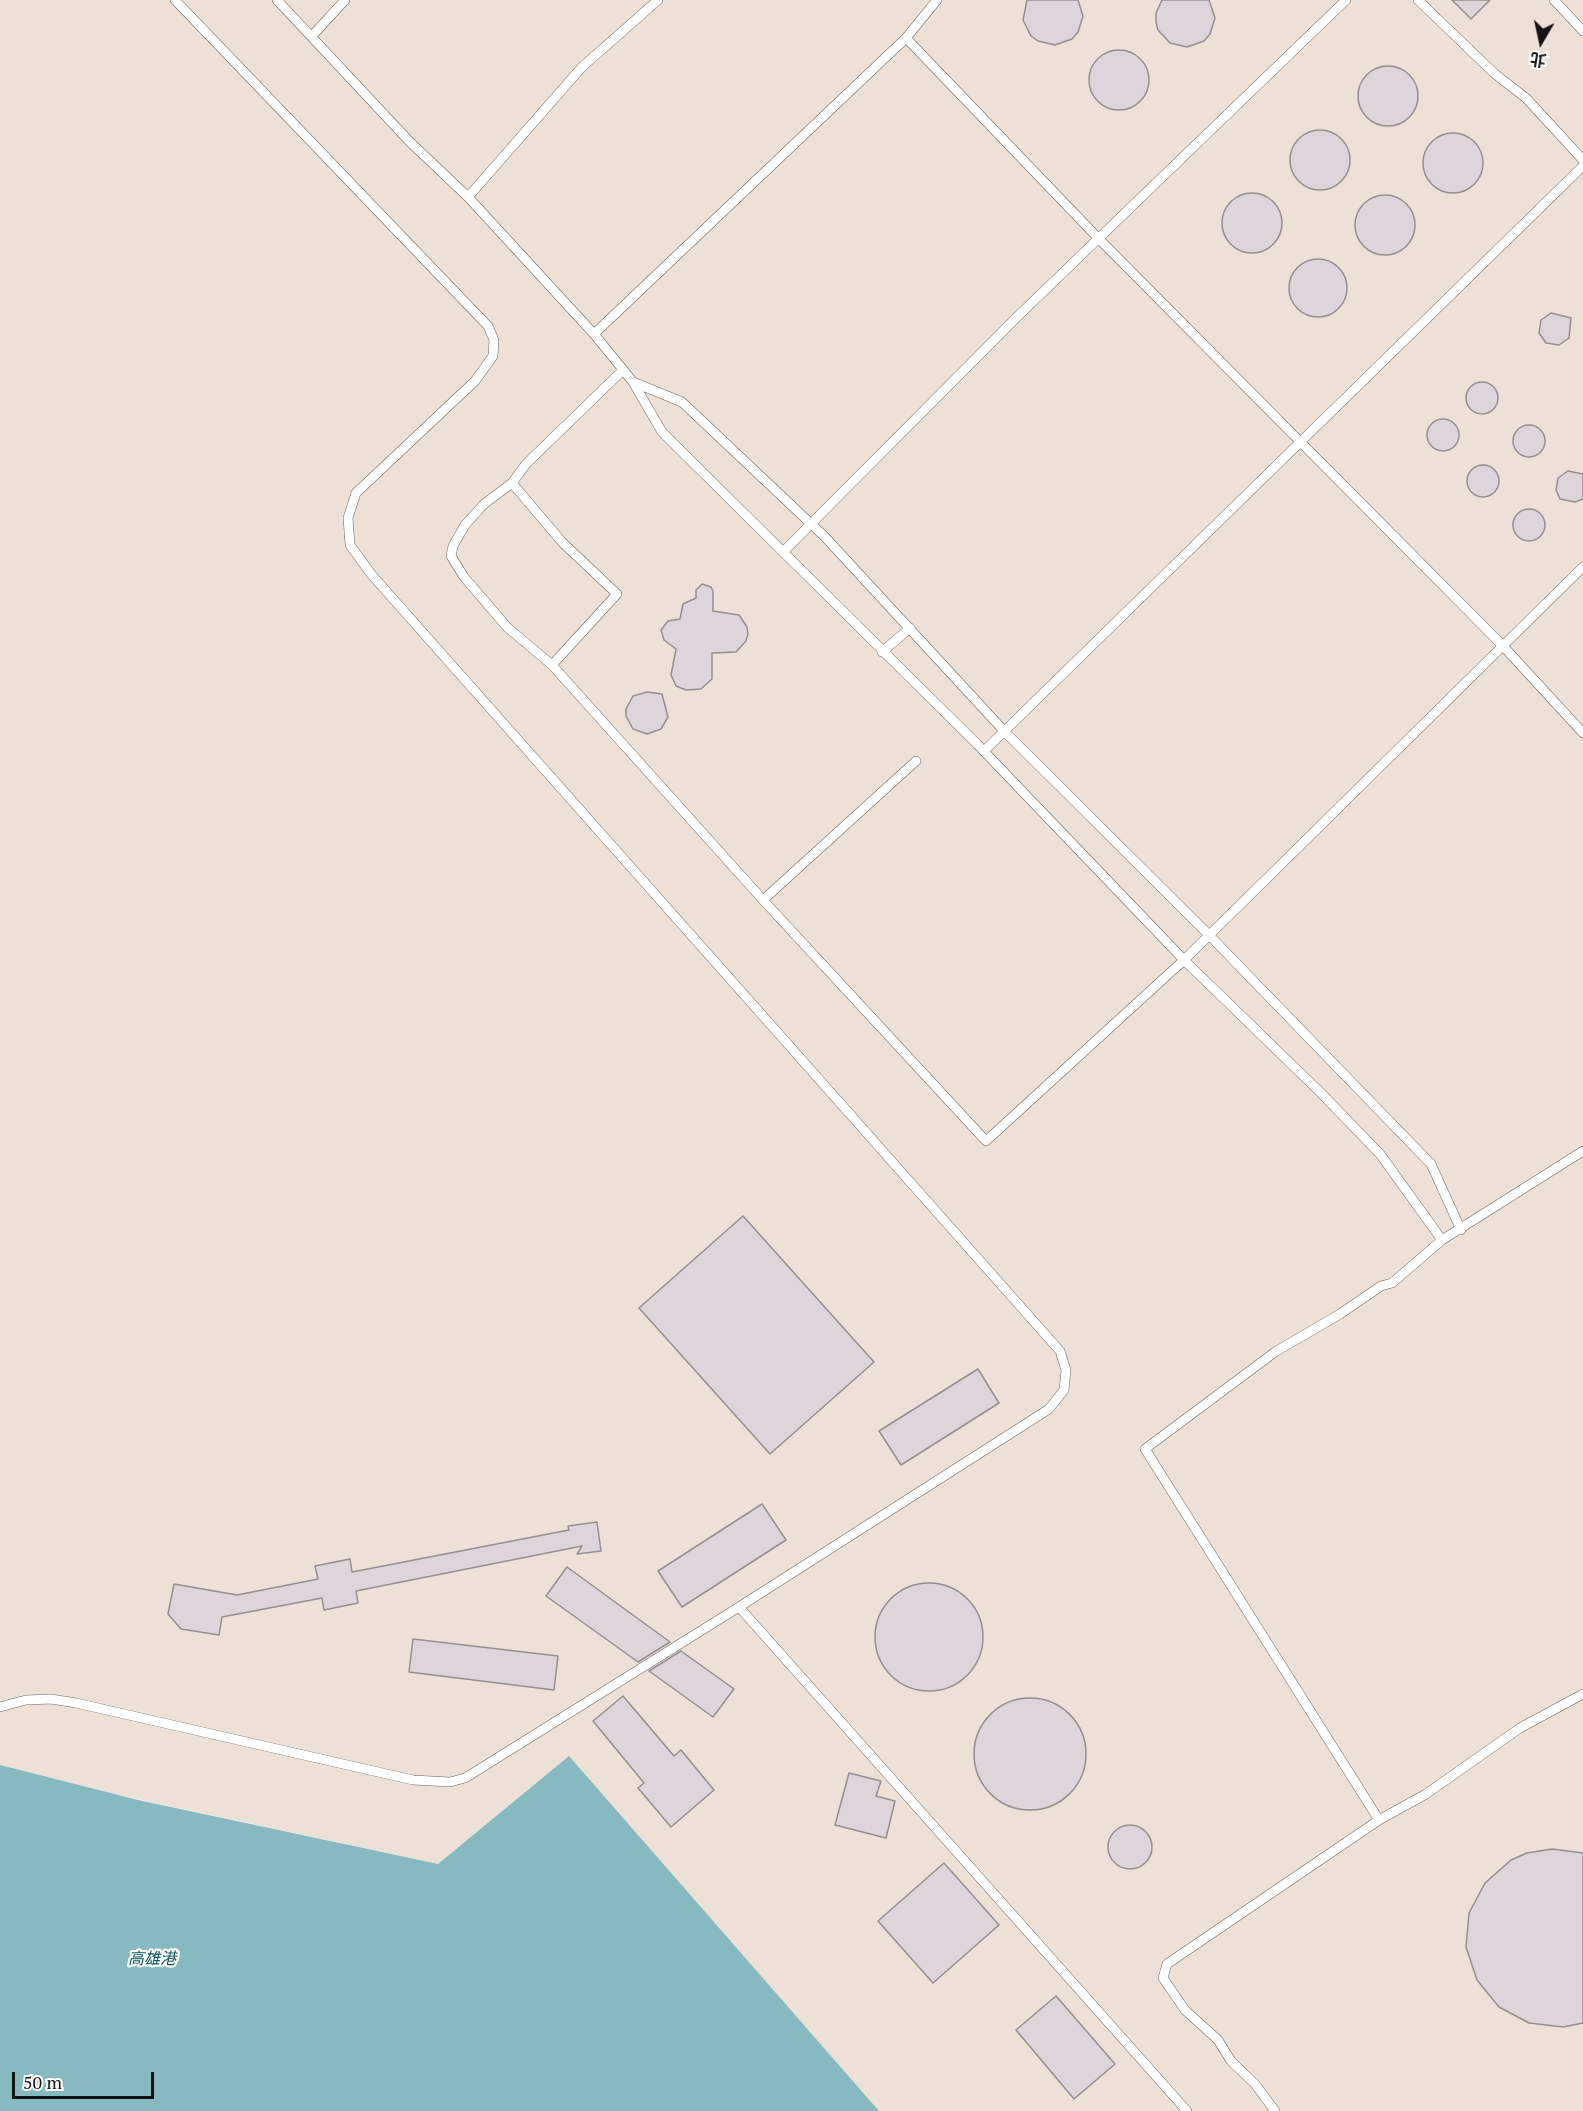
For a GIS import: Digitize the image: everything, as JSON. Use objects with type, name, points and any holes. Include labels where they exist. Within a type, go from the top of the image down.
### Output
[{"type":"lane","points":[[0,1707],[26,1700],[51,1699],[76,1703],[413,1780],[450,1782],[478,1770],[739,1607],[1049,1409],[1064,1390],[1066,1370],[1060,1351],[371,574],[350,545],[348,518],[356,493],[475,381],[493,356],[494,340],[488,326],[175,0]]},
{"type":"lane","points":[[277,0],[410,142],[468,197],[594,334],[633,382],[662,432],[984,751],[1184,960],[1321,1093],[1380,1154],[1442,1240]]},
{"type":"lane","points":[[312,36],[345,0]]},
{"type":"lane","points":[[468,197],[582,68],[658,0]]},
{"type":"lane","points":[[594,334],[906,38],[937,0]]},
{"type":"lane","points":[[784,551],[1099,239],[1346,0]]},
{"type":"lane","points":[[1418,0],[1495,74],[1526,98],[1583,160]]},
{"type":"lane","points":[[1554,0],[1583,31]]},
{"type":"lane","points":[[906,38],[1099,239],[1503,646],[1583,733]]},
{"type":"lane","points":[[984,751],[1301,444],[1583,166]]},
{"type":"lane","points":[[623,370],[526,464],[512,483],[484,504],[465,525],[453,546],[451,556],[464,577],[507,627],[552,665],[763,900],[986,1141],[1209,936],[1583,567]]},
{"type":"lane","points":[[633,382],[681,402],[811,523],[1005,732],[1209,936],[1431,1164],[1461,1230]]},
{"type":"lane","points":[[512,483],[562,542],[617,594],[552,665]]},
{"type":"lane","points":[[882,652],[910,628]]},
{"type":"lane","points":[[763,900],[916,761]]},
{"type":"lane","points":[[1379,1820],[1145,1449],[1275,1352],[1340,1314],[1381,1286],[1392,1283],[1442,1240],[1583,1151]]},
{"type":"lane","points":[[739,1607],[1187,2111]]},
{"type":"lane","points":[[1275,2111],[1255,2084],[1231,2061],[1218,2040],[1185,2010],[1163,1978],[1167,1964],[1379,1820],[1426,1794],[1520,1728],[1583,1694]]},
{"type":"shaded area","points":[[0,0],[1583,0],[1583,2111],[879,2111],[569,1756],[438,1864],[0,1769]]},
{"type":"water","name":"高雄港","points":[[569,1756],[879,2111],[0,2111],[0,1765],[138,1800],[438,1864]]},
{"type":"building","points":[[1027,0],[1078,0],[1083,16],[1078,32],[1072,39],[1055,45],[1038,41],[1031,36],[1023,20]]},
{"type":"building","points":[[1162,0],[1209,0],[1215,18],[1210,34],[1204,41],[1187,47],[1170,43],[1158,30],[1156,22],[1156,13]]},
{"type":"building","points":[[1452,0],[1490,0],[1471,19]]},
{"type":"building","points":[[1119,50],[1140,59],[1149,80],[1140,101],[1119,110],[1098,101],[1089,80],[1098,59]]},
{"type":"building","points":[[1388,66],[1409,75],[1418,96],[1409,117],[1388,126],[1367,117],[1358,96],[1367,75]]},
{"type":"building","points":[[1320,130],[1341,139],[1350,160],[1341,181],[1320,190],[1299,181],[1290,160],[1299,139]]},
{"type":"building","points":[[1453,133],[1474,142],[1483,163],[1474,184],[1453,193],[1432,184],[1423,163],[1432,142]]},
{"type":"building","points":[[1252,193],[1273,202],[1282,223],[1273,244],[1252,253],[1231,244],[1222,223],[1231,202]]},
{"type":"building","points":[[1385,195],[1406,204],[1415,225],[1406,246],[1385,255],[1364,246],[1355,225],[1364,204]]},
{"type":"building","points":[[1312,259],[1324,259],[1334,263],[1343,272],[1347,294],[1339,309],[1324,317],[1312,317],[1302,313],[1293,304],[1289,294],[1289,282],[1293,272],[1302,263]]},
{"type":"building","points":[[1551,313],[1571,318],[1569,338],[1559,345],[1546,343],[1539,333],[1541,320]]},
{"type":"building","points":[[1482,382],[1493,387],[1498,398],[1493,409],[1482,414],[1471,409],[1466,398],[1471,387]]},
{"type":"building","points":[[1443,419],[1454,424],[1459,435],[1454,446],[1443,451],[1432,446],[1427,435],[1432,424]]},
{"type":"building","points":[[1529,425],[1540,430],[1545,441],[1540,452],[1529,457],[1518,452],[1513,441],[1518,430]]},
{"type":"building","points":[[1483,465],[1494,470],[1499,481],[1494,492],[1483,497],[1472,492],[1467,481],[1472,470]]},
{"type":"building","points":[[1568,471],[1583,474],[1583,499],[1575,502],[1560,499],[1556,490],[1558,478]]},
{"type":"building","points":[[1529,509],[1540,514],[1545,525],[1540,536],[1529,541],[1518,536],[1513,525],[1518,514]]},
{"type":"building","points":[[702,584],[711,587],[713,591],[713,611],[739,615],[747,627],[748,634],[746,641],[736,652],[712,653],[712,679],[701,689],[686,690],[676,686],[671,675],[676,649],[664,640],[661,630],[668,621],[680,619],[683,604],[696,598],[696,590]]},
{"type":"building","points":[[647,692],[662,694],[668,717],[661,729],[647,734],[633,729],[626,716],[626,709],[633,696]]},
{"type":"building","points":[[743,1216],[874,1362],[770,1454],[639,1308]]},
{"type":"building","points":[[978,1369],[999,1403],[901,1465],[879,1431]]},
{"type":"building","points":[[762,1504],[786,1540],[682,1607],[658,1571]]},
{"type":"building","points":[[597,1522],[601,1551],[577,1554],[582,1546],[356,1591],[358,1603],[324,1610],[322,1598],[222,1617],[219,1635],[181,1629],[168,1614],[174,1584],[237,1595],[318,1579],[315,1566],[350,1559],[352,1572],[569,1530],[568,1526]]},
{"type":"building","points":[[567,1567],[670,1642],[638,1662],[546,1596]]},
{"type":"building","points":[[929,1583],[950,1587],[967,1599],[979,1616],[983,1637],[979,1658],[967,1675],[950,1687],[929,1691],[908,1687],[891,1675],[879,1658],[875,1637],[879,1616],[891,1599],[908,1587]]},
{"type":"building","points":[[413,1639],[558,1656],[554,1690],[409,1672]]},
{"type":"building","points":[[681,1651],[734,1689],[713,1717],[649,1671]]},
{"type":"building","points":[[623,1696],[674,1756],[681,1750],[714,1790],[671,1827],[638,1788],[644,1783],[593,1721]]},
{"type":"building","points":[[1030,1698],[1051,1702],[1069,1715],[1082,1733],[1086,1754],[1082,1775],[1069,1793],[1051,1806],[1030,1810],[1009,1806],[991,1793],[978,1775],[974,1754],[978,1733],[991,1715],[1009,1702]]},
{"type":"building","points":[[849,1773],[881,1781],[876,1796],[895,1801],[886,1838],[835,1825]]},
{"type":"building","points":[[1130,1825],[1146,1831],[1152,1847],[1146,1863],[1130,1869],[1114,1863],[1108,1847],[1114,1831]]},
{"type":"building","points":[[1552,1849],[1583,1853],[1583,2023],[1563,2027],[1529,2023],[1499,2007],[1477,1980],[1466,1947],[1469,1913],[1485,1883],[1511,1860],[1527,1853]]},
{"type":"building","points":[[944,1863],[999,1925],[933,1983],[878,1921]]},
{"type":"building","points":[[1056,1996],[1115,2064],[1074,2099],[1016,2030]]}]
